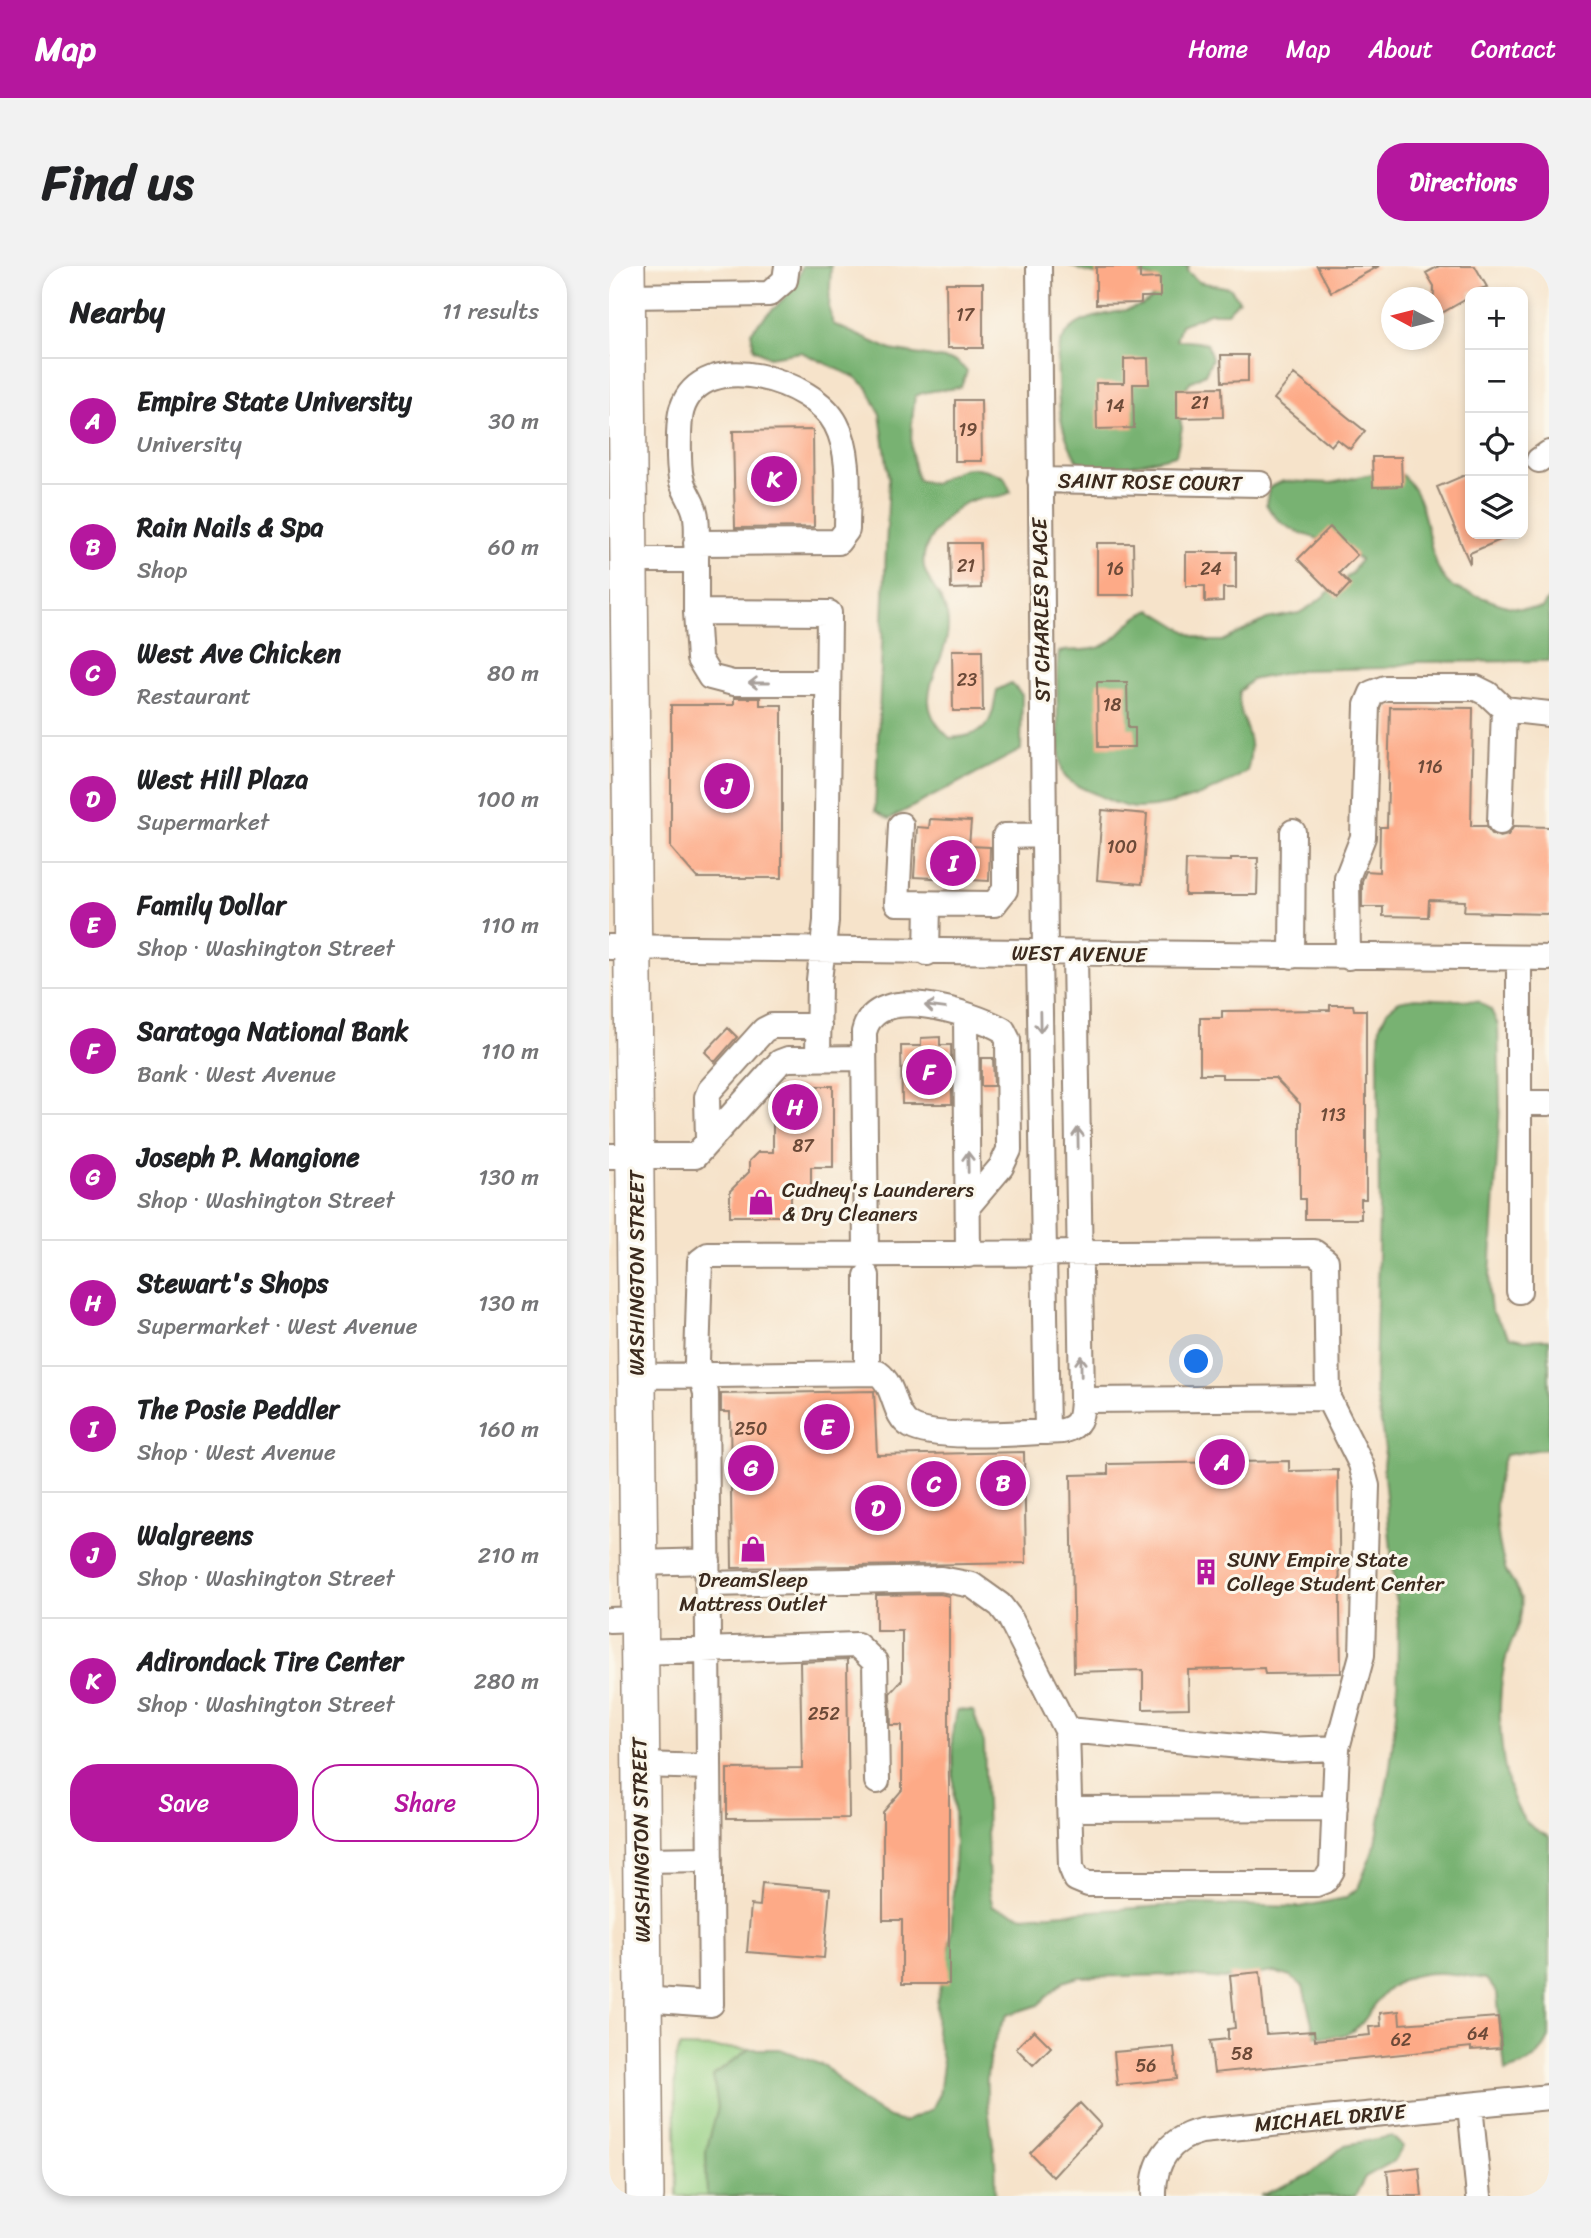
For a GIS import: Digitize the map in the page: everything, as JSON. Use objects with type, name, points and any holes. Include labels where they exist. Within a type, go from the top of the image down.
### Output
[{"type":"highway","name":"WASHINGTON STREET","points":[[626,281],[620,738],[623,1156],[638,1376],[639,1563],[629,1630],[641,1765],[645,2196]]},
{"type":"street","points":[[626,281],[769,295],[785,281],[787,266]]},
{"type":"street","name":"ST CHARLES PLACE","points":[[1039,266],[1047,1432]]},
{"type":"street","points":[[623,544],[696,551],[838,542],[848,530],[843,442],[836,423],[822,407],[754,375],[728,372],[705,379],[689,393],[681,411],[681,479],[696,514],[696,551],[696,612],[699,659],[710,677],[733,683],[827,683]]},
{"type":"street","name":"SAINT ROSE COURT","points":[[1040,481],[1260,484]]},
{"type":"street","points":[[696,612],[829,613],[826,921],[822,951],[818,1058]]},
{"type":"street","points":[[1348,957],[1347,878],[1363,837],[1369,698],[1378,689],[1385,688],[1427,697],[1476,688],[1489,694],[1504,709],[1549,714]]},
{"type":"street","points":[[1500,822],[1504,709]]},
{"type":"street","points":[[901,825],[897,902],[994,904],[1005,890],[1005,836],[1044,835]]},
{"type":"street","points":[[1292,956],[1293,832]]},
{"type":"street","points":[[927,953],[929,904]]},
{"type":"street","name":"WEST AVENUE","points":[[621,947],[1075,955],[1549,958]]},
{"type":"street","points":[[638,1376],[879,1373],[887,1379],[900,1415],[912,1427],[936,1434],[1047,1432],[1075,1428],[1081,1419],[1082,1400],[1075,955]]},
{"type":"street","points":[[1518,958],[1519,1291]]},
{"type":"street","points":[[867,1373],[863,1058],[867,1019],[876,1011],[889,1006],[931,1006],[966,1015],[1003,1030],[1008,1040],[1010,1135],[1006,1160],[968,1206]]},
{"type":"street","points":[[966,1015],[968,1255]]},
{"type":"street","points":[[708,1140],[707,1097],[710,1090],[764,1030],[772,1026],[818,1026]]},
{"type":"street","points":[[623,1156],[695,1156],[780,1062],[788,1059],[863,1058]]},
{"type":"street","points":[[1518,1103],[1549,1103]]},
{"type":"street","points":[[639,1563],[708,1573],[941,1579],[972,1585],[988,1594],[1010,1618],[1067,1730],[1071,1867],[1076,1879],[1082,1883],[1209,1884],[1316,1884],[1326,1880],[1332,1870],[1337,1748],[1362,1654],[1367,1486],[1361,1464],[1328,1398],[1326,1261],[1314,1252],[968,1255],[866,1266],[703,1257],[698,1266],[697,1362],[706,1392],[708,1573],[711,2004],[643,1999]]},
{"type":"street","points":[[1082,1400],[1328,1398]]},
{"type":"street","points":[[629,1630],[708,1650],[857,1645],[875,1662],[877,1781]]},
{"type":"street","points":[[1067,1730],[1283,1750],[1337,1748]]},
{"type":"street","points":[[641,1765],[709,1766]]},
{"type":"street","points":[[1071,1809],[1335,1808]]},
{"type":"street","points":[[641,1860],[710,1859]]},
{"type":"street","name":"MICHAEL DRIVE","points":[[1154,2196],[1154,2180],[1162,2156],[1179,2139],[1189,2134],[1549,2097]]},
{"type":"street","points":[[1470,2105],[1479,2196]]},
{"type":"green space","points":[[802,266],[831,266],[829,308],[833,324],[891,350],[956,361],[967,371],[961,387],[915,396],[912,449],[918,480],[934,484],[960,470],[984,469],[1004,477],[1011,492],[965,503],[944,520],[933,534],[924,553],[925,572],[944,605],[948,632],[929,693],[930,707],[936,722],[950,738],[973,734],[986,726],[993,711],[997,690],[1011,683],[1022,695],[1021,750],[889,819],[875,811],[889,478],[880,414],[867,387],[855,377],[801,352],[769,357],[754,349],[751,332],[788,294],[799,277]]},
{"type":"green space","points":[[1072,266],[1189,266],[1187,271],[1199,282],[1230,288],[1239,300],[1227,313],[1210,313],[1181,325],[1176,340],[1207,343],[1212,359],[1205,374],[1190,382],[1181,395],[1178,411],[1182,428],[1176,455],[1107,471],[1077,461],[1064,432],[1059,405],[1058,355],[1063,338],[1073,327],[1086,320],[1144,304],[1154,296],[1159,281],[1138,275],[1094,274]]},
{"type":"green space","points":[[1394,469],[1408,481],[1417,494],[1434,558],[1449,584],[1456,589],[1519,608],[1542,608],[1549,598],[1549,661],[1416,662],[1385,668],[1300,670],[1251,680],[1239,692],[1241,713],[1250,747],[1247,771],[1223,785],[1179,802],[1136,808],[1113,802],[1066,778],[1062,767],[1059,736],[1059,652],[1103,646],[1137,617],[1152,610],[1194,636],[1208,641],[1223,641],[1267,619],[1299,613],[1352,573],[1360,560],[1336,545],[1285,525],[1266,504],[1269,488],[1283,481],[1331,483]]},
{"type":"green space","points":[[1415,998],[1478,1001],[1491,1010],[1498,1025],[1500,1106],[1489,1293],[1491,1310],[1510,1337],[1524,1340],[1549,1339],[1549,1448],[1505,1455],[1496,1498],[1499,1542],[1506,1571],[1520,1595],[1522,1608],[1506,1659],[1502,1684],[1500,1723],[1504,1765],[1515,1803],[1523,1818],[1531,1827],[1549,1837],[1549,2037],[1545,2045],[1532,2060],[1505,2071],[1497,1993],[1486,1979],[1466,1976],[1435,1973],[1405,1979],[1381,1997],[1358,2026],[1348,2033],[1335,2036],[1315,2036],[1303,1986],[1290,1977],[1274,1972],[1225,1979],[1175,1975],[1079,1977],[1063,1982],[1038,2005],[1007,2015],[995,2040],[987,2084],[996,2171],[995,2196],[707,2196],[706,2152],[718,2107],[713,2076],[749,2049],[780,2049],[825,2066],[861,2101],[889,2118],[904,2122],[931,2110],[939,2096],[943,2064],[936,2032],[937,2000],[951,1938],[955,1845],[952,1740],[957,1710],[973,1711],[984,1743],[989,1891],[993,1907],[1024,1916],[1190,1904],[1300,1907],[1345,1898],[1358,1888],[1376,1843],[1390,1767],[1397,1703],[1398,1624],[1383,1465],[1385,1449],[1375,1387],[1379,1209],[1378,1055],[1380,1025],[1388,1010],[1399,1001]]},
{"type":"green space","points":[[680,2047],[749,2049],[713,2076],[718,2107],[706,2152],[707,2196],[677,2196],[675,2062]]},
{"type":"green space","points":[[1392,2136],[1403,2147],[1394,2161],[1365,2177],[1355,2196],[1260,2196],[1309,2175],[1345,2145]]},
{"type":"building","points":[[1140,266],[1140,279],[1160,278],[1160,297],[1141,297],[1141,303],[1096,304],[1096,267]]},
{"type":"building","points":[[1317,266],[1379,266],[1331,292]]},
{"type":"building","points":[[1439,266],[1475,266],[1487,287],[1465,287],[1465,300],[1444,312],[1444,287],[1434,287],[1426,273]]},
{"type":"building","points":[[946,283],[983,283],[983,348],[947,348]]},
{"type":"building","points":[[1221,355],[1248,355],[1248,381],[1222,382]]},
{"type":"building","points":[[1148,358],[1149,384],[1133,384],[1134,428],[1097,429],[1096,383],[1124,383],[1124,359]]},
{"type":"building","points":[[1294,374],[1365,431],[1350,449],[1337,439],[1331,446],[1274,399]]},
{"type":"building","points":[[1222,387],[1223,417],[1177,418],[1177,388]]},
{"type":"building","points":[[955,400],[981,400],[982,461],[955,461]]},
{"type":"building","points":[[813,430],[814,527],[735,528],[733,431]]},
{"type":"building","points":[[1372,457],[1401,457],[1402,486],[1373,487]]},
{"type":"building","points":[[1465,475],[1465,539],[1502,539],[1470,553],[1470,564],[1437,487]]},
{"type":"building","points":[[1330,527],[1357,555],[1339,573],[1350,584],[1337,598],[1298,559]]},
{"type":"building","points":[[950,543],[980,543],[981,588],[951,589]]},
{"type":"building","points":[[1097,543],[1133,543],[1134,595],[1097,595]]},
{"type":"building","points":[[1186,552],[1236,552],[1236,588],[1223,588],[1223,601],[1205,602],[1205,586],[1186,586]]},
{"type":"building","points":[[952,650],[982,650],[983,711],[953,711]]},
{"type":"building","points":[[1097,682],[1127,682],[1128,728],[1135,728],[1135,747],[1098,747]]},
{"type":"building","points":[[734,698],[760,698],[760,705],[782,705],[782,878],[697,878],[671,848],[671,705],[734,705]]},
{"type":"building","points":[[1390,707],[1473,708],[1471,826],[1486,826],[1492,834],[1500,837],[1508,835],[1514,826],[1549,827],[1549,914],[1464,912],[1465,901],[1429,900],[1428,917],[1383,916],[1383,907],[1362,907],[1362,881],[1366,871],[1379,872],[1380,827],[1387,827]]},
{"type":"building","points":[[1102,810],[1147,814],[1142,884],[1097,880]]},
{"type":"building","points":[[930,819],[971,821],[969,846],[990,847],[989,881],[914,877],[917,827],[929,828]]},
{"type":"building","points":[[1231,858],[1258,858],[1257,895],[1185,895],[1186,860],[1231,861]]},
{"type":"building","points":[[1330,1005],[1353,1005],[1354,1010],[1366,1010],[1366,1199],[1361,1199],[1361,1219],[1305,1219],[1305,1199],[1300,1199],[1300,1104],[1275,1078],[1222,1078],[1222,1074],[1200,1074],[1200,1018],[1222,1018],[1222,1011],[1330,1010]]},
{"type":"building","points":[[728,1028],[737,1037],[715,1062],[705,1052]]},
{"type":"building","points":[[940,1037],[940,1045],[951,1045],[952,1104],[902,1104],[901,1046],[921,1046],[921,1038]]},
{"type":"building","points":[[981,1058],[993,1058],[994,1086],[981,1086]]},
{"type":"building","points":[[778,1086],[833,1086],[833,1167],[811,1167],[811,1189],[791,1189],[791,1216],[730,1216],[730,1191],[749,1172],[749,1161],[758,1152],[773,1152],[773,1092]]},
{"type":"building","points":[[874,1391],[877,1455],[1024,1452],[1026,1563],[732,1568],[730,1412],[721,1412],[721,1394]]},
{"type":"building","name":"SUNY Empire State College Student Center","points":[[1289,1461],[1289,1471],[1338,1470],[1341,1673],[1265,1674],[1264,1668],[1188,1670],[1189,1708],[1143,1709],[1143,1670],[1074,1672],[1071,1475],[1108,1474],[1108,1464]]},
{"type":"building","points":[[876,1595],[949,1596],[949,1984],[902,1984],[902,1920],[883,1920],[883,1812],[902,1790],[902,1725],[891,1725],[890,1693],[902,1680],[902,1631],[876,1631]]},
{"type":"building","points":[[847,1660],[849,1818],[727,1819],[727,1769],[802,1768],[800,1662]]},
{"type":"building","points":[[762,1883],[830,1889],[824,1958],[747,1952],[751,1905],[760,1906]]},
{"type":"building","points":[[1260,1972],[1266,2034],[1314,2031],[1315,2040],[1370,2035],[1369,2027],[1381,2026],[1380,2013],[1399,2011],[1400,2024],[1498,2017],[1501,2048],[1471,2050],[1471,2047],[1214,2073],[1210,2041],[1228,2039],[1228,2029],[1235,2028],[1230,1975]]},
{"type":"building","points":[[1034,2030],[1051,2047],[1033,2065],[1016,2048]]},
{"type":"building","points":[[1174,2047],[1177,2079],[1117,2085],[1114,2052]]},
{"type":"building","points":[[1080,2103],[1101,2125],[1053,2177],[1030,2153]]},
{"type":"building","points":[[1419,2167],[1422,2196],[1390,2196],[1387,2171]]},
{"type":"place","name":"Adirondack Tire Center","points":[[774,479]]},
{"type":"place","name":"Walgreens","points":[[727,786]]},
{"type":"place","name":"The Posie Peddler","points":[[953,863]]},
{"type":"place","name":"Saratoga National Bank","points":[[929,1072]]},
{"type":"place","name":"Stewart's Shops","points":[[795,1107]]},
{"type":"place","name":"Cudney's Launderers & Dry Cleaners","points":[[761,1202]]},
{"type":"place","name":"Family Dollar","points":[[827,1427]]},
{"type":"place","name":"Empire State University","points":[[1222,1462]]},
{"type":"place","name":"Joseph P. Mangione","points":[[751,1468]]},
{"type":"place","name":"Rain Nails & Spa","points":[[1003,1483]]},
{"type":"place","name":"West Ave Chicken","points":[[934,1484]]},
{"type":"place","name":"West Hill Plaza","points":[[878,1508]]},
{"type":"place","name":"DreamSleep Mattress Outlet","points":[[753,1549]]},
{"type":"place","name":"SUNY Empire State College Student Center","points":[[1206,1572]]}]
